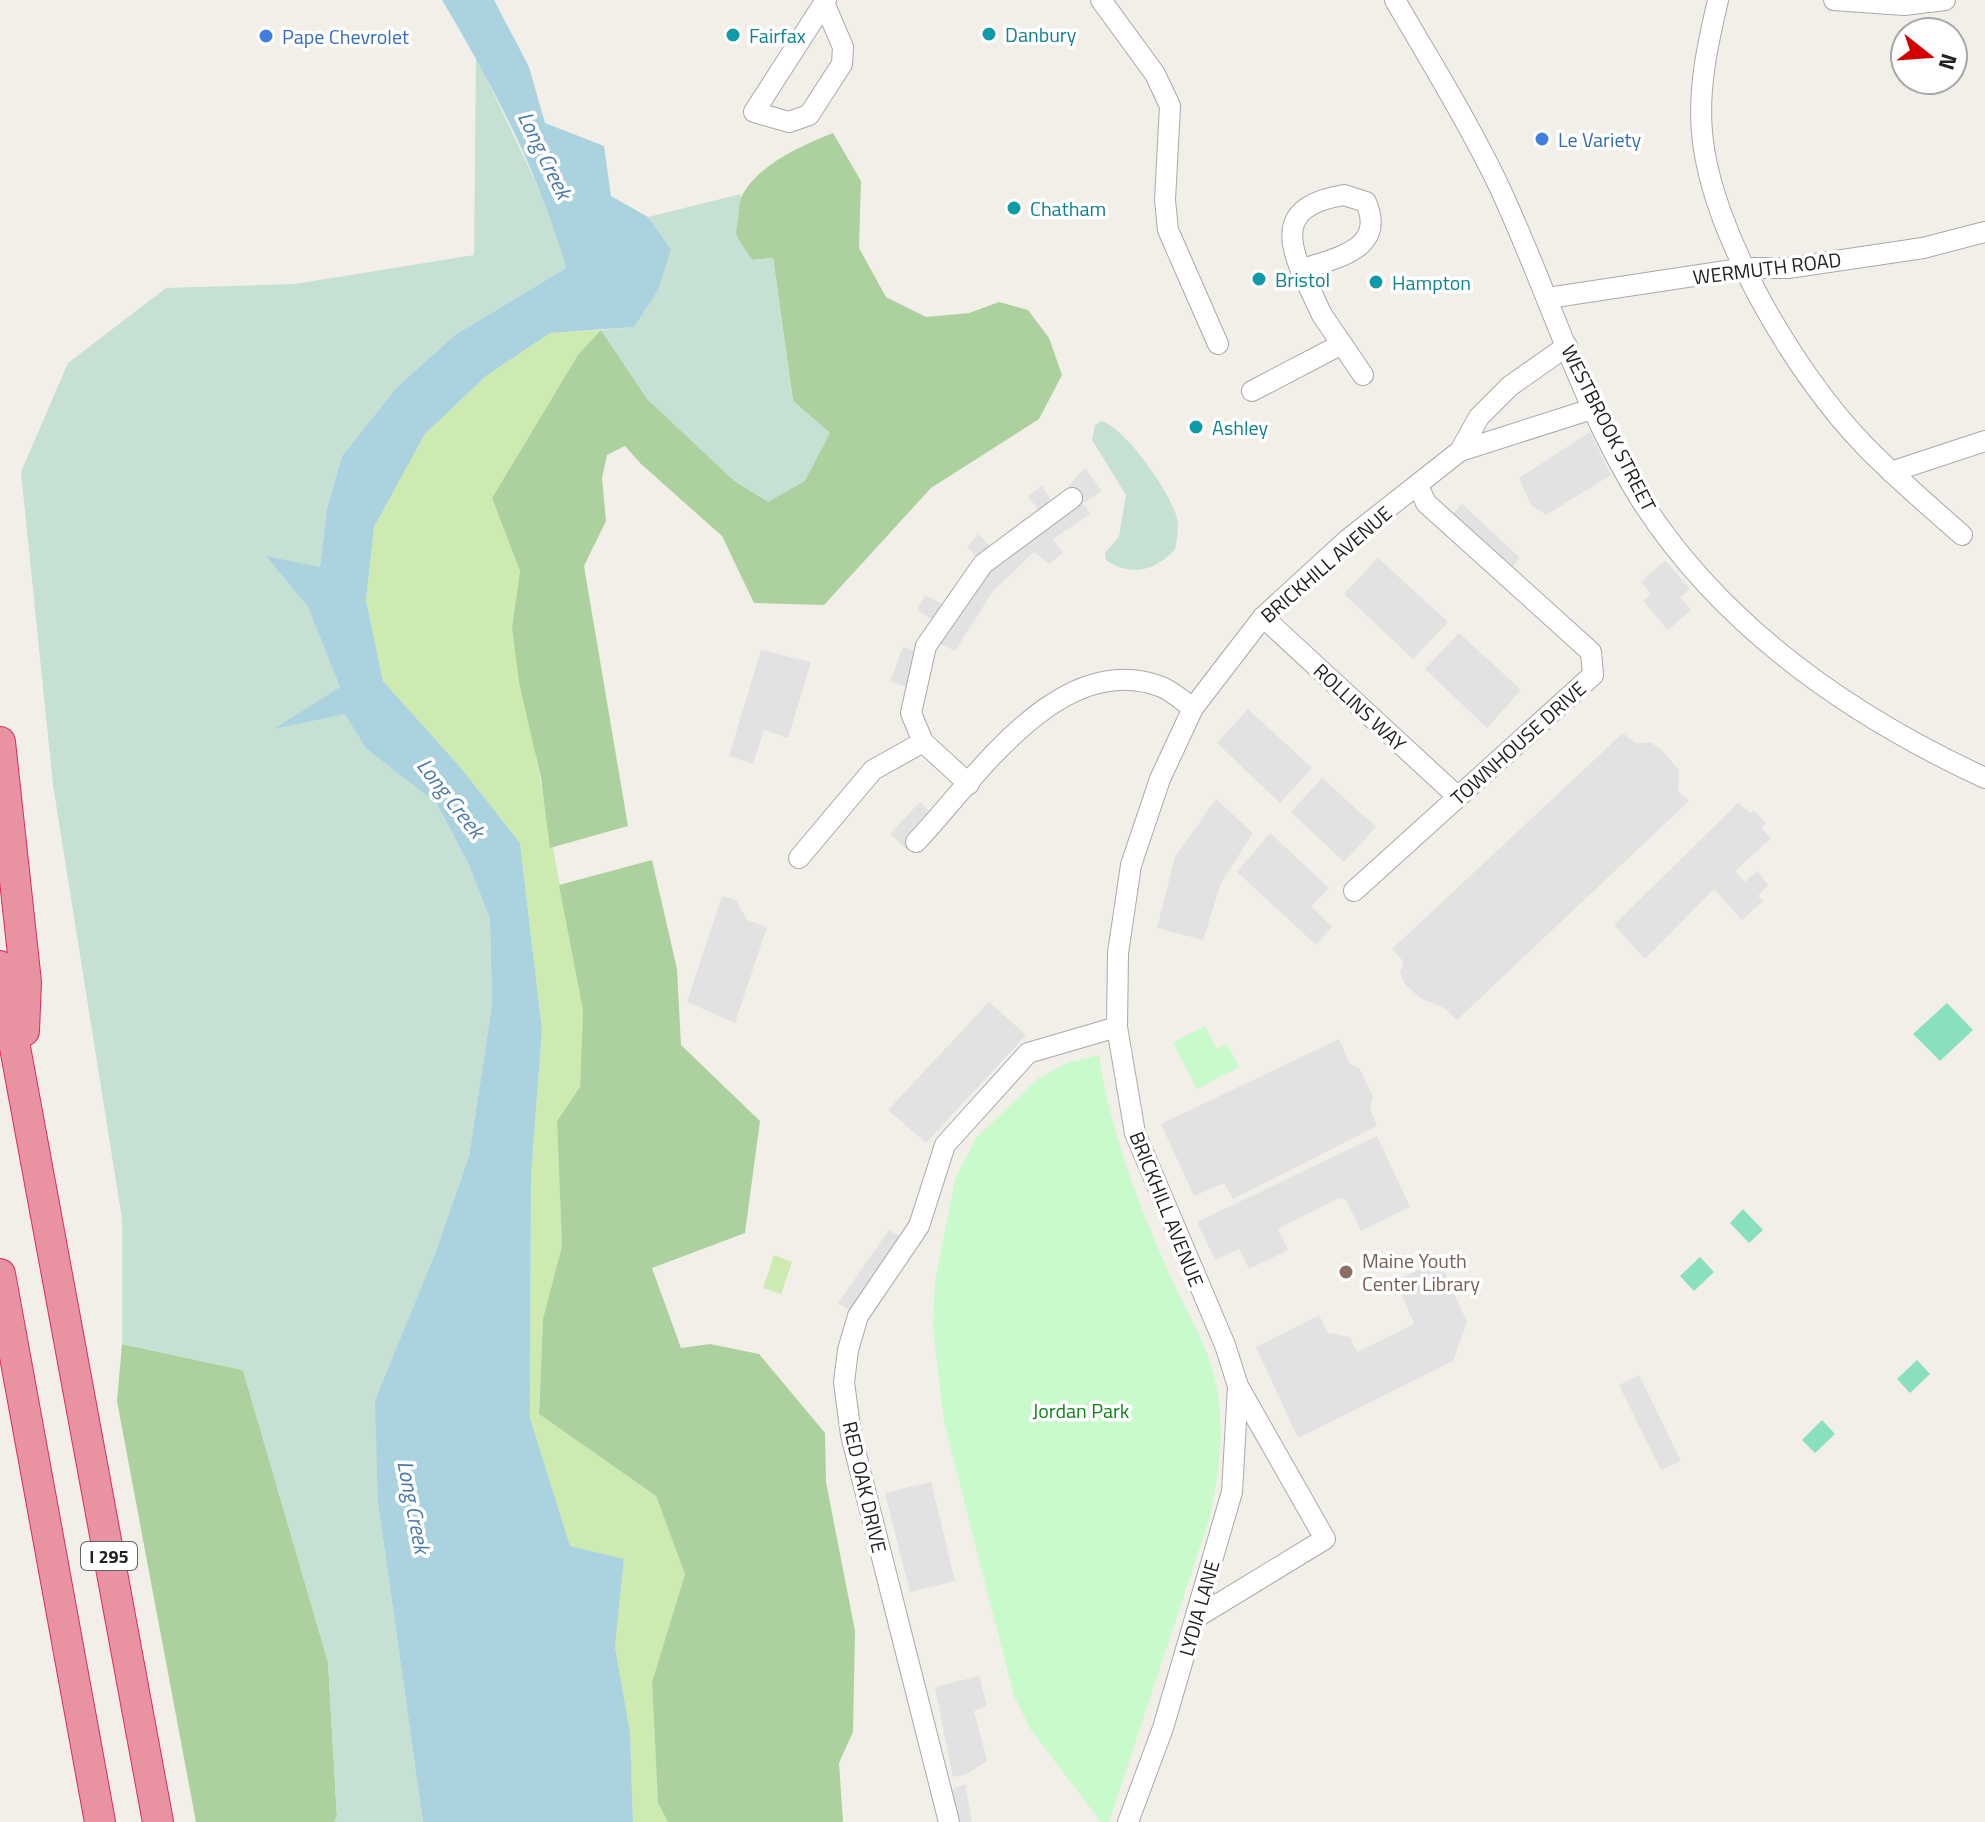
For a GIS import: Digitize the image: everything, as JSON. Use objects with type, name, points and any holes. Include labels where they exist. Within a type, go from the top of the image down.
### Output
[{"type":"highway","points":[[0,742],[26,982],[22,1081]]},
{"type":"highway","name":"I 295","points":[[0,966],[158,1822]]},
{"type":"highway","name":"I 295","points":[[0,1274],[100,1822]]},
{"type":"highway","points":[[0,1307],[32,1450]]},
{"type":"street","points":[[1101,0],[1164,90],[1171,123],[1165,200],[1168,230],[1218,344]]},
{"type":"street","name":"WESTBROOK STREET","points":[[1395,0],[1496,179],[1595,408],[1640,498],[1672,543],[1753,632],[1842,699],[1903,737],[1985,778]]},
{"type":"street","points":[[1718,0],[1704,68],[1702,131],[1714,196],[1746,268],[1775,323],[1825,400],[1891,472],[1962,535]]},
{"type":"street","points":[[1834,0],[1904,5],[1945,0]]},
{"type":"street","points":[[825,2],[843,47],[842,64],[809,115],[789,122],[754,112],[808,27],[825,2]]},
{"type":"street","name":"WERMUTH ROAD","points":[[1548,298],[1746,268],[1788,268],[1923,248],[1985,232]]},
{"type":"street","points":[[1301,270],[1313,300],[1363,375]]},
{"type":"street","points":[[1252,391],[1342,344]]},
{"type":"street","name":"BRICKHILL AVENUE","points":[[1197,1617],[1325,1539],[1238,1386],[1225,1345],[1135,1133],[1117,1027],[1118,953],[1131,865],[1160,779],[1193,708],[1263,617],[1347,540],[1460,451],[1479,417],[1510,386],[1567,346]]},
{"type":"street","name":"BRICKHILL AVENUE","points":[[1460,451],[1595,408]]},
{"type":"street","points":[[1891,472],[1985,441]]},
{"type":"street","name":"TOWNHOUSE DRIVE","points":[[1354,891],[1593,675],[1591,652],[1426,503],[1418,486]]},
{"type":"street","points":[[969,784],[923,742],[911,713],[919,668],[939,624],[983,564],[1072,498]]},
{"type":"street","name":"ROLLINS WAY","points":[[1263,617],[1458,797]]},
{"type":"street","points":[[916,842],[1035,713],[1071,692],[1108,682],[1137,681],[1164,688],[1193,708]]},
{"type":"street","points":[[799,858],[873,770],[923,742]]},
{"type":"street","name":"RED OAK DRIVE","points":[[949,1822],[851,1435],[844,1382],[848,1350],[858,1316],[919,1226],[945,1145],[1028,1053],[1117,1027]]},
{"type":"street","name":"LYDIA LANE","points":[[1128,1822],[1163,1728],[1232,1492],[1238,1386]]},
{"type":"green space","points":[[476,56],[550,212],[566,268],[455,335],[397,387],[342,456],[327,508],[320,567],[267,557],[308,607],[340,687],[277,728],[345,713],[367,748],[437,804],[469,865],[490,919],[492,1005],[469,1156],[435,1254],[378,1503],[423,1822],[334,1822],[337,1816],[328,1662],[243,1370],[122,1344],[122,1219],[53,785],[21,472],[68,363],[166,288],[295,284],[474,255]]},
{"type":"green space","points":[[833,133],[861,181],[859,248],[886,297],[926,317],[969,313],[999,302],[1028,310],[1049,338],[1062,375],[1039,419],[931,488],[824,605],[754,603],[722,536],[625,446],[607,455],[602,478],[606,521],[584,566],[628,826],[550,848],[541,778],[519,682],[512,627],[520,571],[492,498],[578,355],[601,330],[648,400],[830,433],[793,401],[773,258],[752,260],[737,236],[736,213],[752,181],[766,168],[799,148]]},
{"type":"green space","points":[[741,194],[736,235],[752,260],[773,258],[793,401],[830,433],[805,481],[768,502],[734,481],[648,400],[601,330],[634,327],[671,249],[648,217]]},
{"type":"green space","points":[[601,330],[578,356],[492,498],[520,571],[512,627],[583,1010],[580,1087],[557,1121],[562,1246],[543,1319],[539,1414],[656,1496],[685,1574],[652,1682],[658,1803],[668,1822],[633,1822],[630,1732],[615,1647],[624,1559],[570,1547],[530,1418],[531,1177],[542,1030],[520,843],[461,768],[383,681],[366,600],[374,527],[425,434],[486,376],[550,333]]},
{"type":"green space","points":[[1102,421],[1123,436],[1146,463],[1166,493],[1177,518],[1175,549],[1151,567],[1124,569],[1106,560],[1105,553],[1119,537],[1126,495],[1092,440],[1095,425]]},
{"type":"green space","points":[[652,860],[677,969],[681,1045],[760,1121],[745,1233],[652,1268],[681,1348],[710,1344],[759,1354],[825,1433],[826,1482],[855,1631],[853,1732],[839,1763],[843,1822],[668,1822],[658,1803],[652,1682],[685,1574],[656,1496],[539,1414],[543,1319],[562,1246],[557,1121],[580,1087],[583,1010],[559,885]]},
{"type":"green space","points":[[1947,1003],[1973,1030],[1940,1061],[1913,1034]]},
{"type":"green space","points":[[1205,1026],[1217,1049],[1227,1044],[1239,1067],[1197,1089],[1173,1042]]},
{"type":"green space","name":"Jordan Park","points":[[1099,1055],[1111,1114],[1138,1198],[1214,1375],[1221,1430],[1219,1466],[1209,1520],[1109,1822],[1101,1822],[1031,1730],[1014,1696],[944,1422],[933,1328],[935,1281],[955,1179],[976,1138],[1039,1078],[1067,1063]]},
{"type":"green space","points":[[1743,1209],[1763,1230],[1749,1243],[1730,1223]]},
{"type":"green space","points":[[774,1255],[792,1262],[781,1294],[763,1288]]},
{"type":"green space","points":[[1700,1257],[1714,1272],[1694,1291],[1680,1276]]},
{"type":"green space","points":[[122,1344],[243,1370],[328,1662],[337,1817],[334,1822],[196,1822],[117,1401]]},
{"type":"green space","points":[[1917,1360],[1930,1374],[1910,1393],[1897,1379]]},
{"type":"green space","points":[[1822,1420],[1835,1434],[1815,1453],[1802,1440]]},
{"type":"shaded area","points":[[1590,432],[1611,475],[1546,515],[1531,505],[1519,478]]},
{"type":"shaded area","points":[[1085,468],[1102,491],[1083,503],[1090,514],[1053,539],[1063,553],[1049,564],[1034,552],[993,591],[955,651],[931,639],[939,624],[917,610],[925,595],[949,608],[983,564],[967,547],[978,534],[996,552],[1043,516],[1028,496],[1042,486],[1056,507],[1072,498],[1068,486]]},
{"type":"shaded area","points":[[1462,504],[1520,558],[1505,574],[1447,521]]},
{"type":"shaded area","points":[[1378,558],[1448,622],[1413,659],[1344,594]]},
{"type":"shaded area","points":[[1665,560],[1690,589],[1680,597],[1691,610],[1668,630],[1643,601],[1651,594],[1641,582]]},
{"type":"shaded area","points":[[1459,633],[1521,690],[1487,728],[1425,669]]},
{"type":"shaded area","points":[[903,647],[925,653],[915,689],[890,682]]},
{"type":"shaded area","points":[[761,650],[811,662],[788,738],[764,730],[753,764],[729,756]]},
{"type":"shaded area","points":[[1248,709],[1312,768],[1280,803],[1217,743]]},
{"type":"shaded area","points":[[1623,733],[1635,743],[1651,743],[1660,748],[1679,770],[1678,791],[1689,801],[1457,1020],[1444,1008],[1420,998],[1405,984],[1400,973],[1404,962],[1392,949]]},
{"type":"shaded area","points":[[1322,778],[1376,827],[1344,862],[1291,812]]},
{"type":"shaded area","points":[[1216,799],[1253,833],[1221,883],[1203,940],[1157,928],[1175,857]]},
{"type":"shaded area","points":[[920,802],[938,819],[908,851],[890,834]]},
{"type":"shaded area","points":[[1738,803],[1750,813],[1754,811],[1766,823],[1762,829],[1771,838],[1735,871],[1745,882],[1757,871],[1768,885],[1758,896],[1763,901],[1742,920],[1714,889],[1645,959],[1614,925]]},
{"type":"shaded area","points":[[1270,833],[1329,888],[1311,906],[1332,927],[1316,945],[1237,872]]},
{"type":"shaded area","points":[[722,896],[736,900],[747,920],[767,927],[735,1023],[687,1002]]},
{"type":"shaded area","points":[[989,1002],[1026,1035],[926,1143],[888,1110]]},
{"type":"shaded area","points":[[1339,1039],[1350,1064],[1360,1069],[1373,1097],[1370,1108],[1377,1126],[1233,1199],[1224,1183],[1194,1196],[1161,1124]]},
{"type":"shaded area","points":[[1377,1136],[1410,1207],[1361,1231],[1347,1202],[1343,1198],[1337,1199],[1278,1229],[1288,1250],[1249,1269],[1239,1249],[1215,1260],[1197,1222]]},
{"type":"shaded area","points":[[889,1230],[910,1243],[858,1316],[838,1303]]},
{"type":"shaded area","points":[[1439,1260],[1467,1322],[1453,1361],[1298,1438],[1256,1347],[1319,1315],[1328,1333],[1350,1337],[1357,1352],[1414,1324],[1396,1281]]},
{"type":"shaded area","points":[[1639,1375],[1681,1461],[1661,1470],[1619,1385]]},
{"type":"shaded area","points":[[931,1482],[955,1581],[910,1592],[885,1493]]},
{"type":"shaded area","points":[[979,1676],[987,1706],[974,1711],[987,1761],[965,1775],[953,1777],[935,1687]]},
{"type":"shaded area","points":[[965,1784],[972,1822],[949,1822],[941,1794]]},
{"type":"water","name":"Long Creek","points":[[442,0],[494,0],[529,67],[545,123],[604,146],[611,196],[648,217],[671,249],[658,290],[634,327],[550,333],[486,376],[425,434],[374,527],[366,600],[383,681],[461,768],[520,843],[542,1030],[531,1177],[530,1418],[570,1546],[624,1559],[615,1647],[630,1732],[633,1822],[423,1822],[378,1503],[375,1401],[435,1254],[469,1156],[492,1005],[490,919],[469,865],[437,804],[366,748],[345,714],[274,729],[340,687],[308,607],[266,556],[320,567],[327,508],[342,456],[397,387],[455,335],[566,268],[529,164],[479,64]]},
{"type":"place","name":"Danbury","points":[[989,34]]},
{"type":"place","name":"Fairfax","points":[[733,35]]},
{"type":"place","name":"Pape Chevrolet","points":[[266,36]]},
{"type":"place","name":"Le Variety","points":[[1542,139]]},
{"type":"place","name":"Chatham","points":[[1014,208]]},
{"type":"place","name":"Bristol","points":[[1259,279]]},
{"type":"place","name":"Hampton","points":[[1376,282]]},
{"type":"place","name":"Ashley","points":[[1196,427]]},
{"type":"place","name":"Maine Youth Center Library","points":[[1346,1272]]}]
